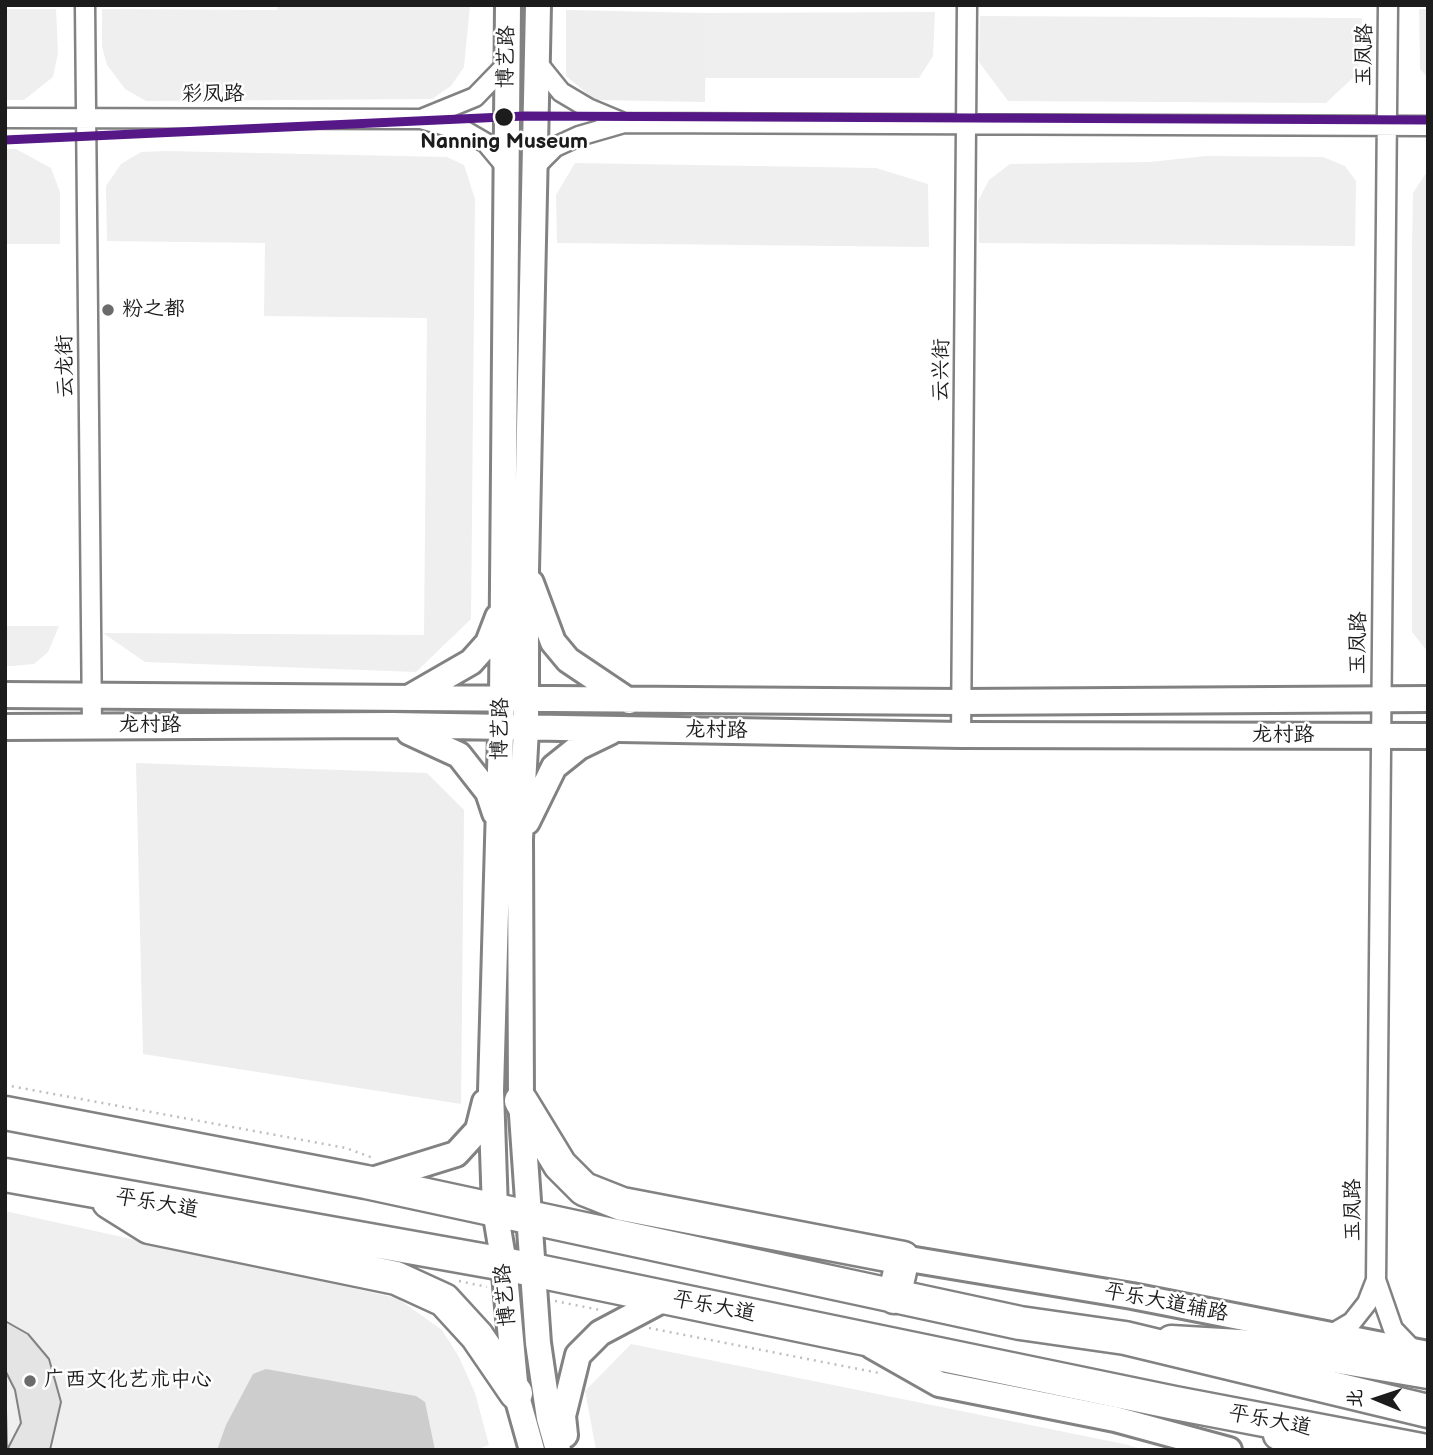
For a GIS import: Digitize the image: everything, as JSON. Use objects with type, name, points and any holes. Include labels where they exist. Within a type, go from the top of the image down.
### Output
[{"type":"highway","points":[[521,1101],[560,1165],[584,1189],[606,1199],[902,1258],[894,1297]]},
{"type":"highway","points":[[5,1113],[366,1182],[1020,1323],[1125,1338],[1428,1411]]},
{"type":"highway","name":"平乐大道","points":[[5,1175],[519,1281],[666,1298],[1175,1403],[1421,1450]]},
{"type":"highway","points":[[96,1194],[149,1227],[397,1278],[444,1300],[477,1336],[516,1393]]},
{"type":"main road","name":"博艺路","points":[[508,5],[503,603],[514,700],[526,729],[510,834],[491,1081],[495,1210],[519,1281],[558,1450]]},
{"type":"main road","name":"博艺路","points":[[532,1450],[516,1393],[519,1281],[528,1218],[510,834],[501,728],[514,700],[526,570],[538,5]]},
{"type":"main road","points":[[526,570],[553,642],[568,660],[630,701]]},
{"type":"main road","points":[[408,698],[471,662],[488,643],[503,603]]},
{"type":"main road","name":"龙村路","points":[[5,695],[962,702],[1428,699]]},
{"type":"main road","name":"龙村路","points":[[5,727],[392,725],[961,735],[1428,736]]},
{"type":"main road","points":[[392,725],[459,755],[488,792],[510,834],[555,766],[579,747],[616,730]]},
{"type":"main road","points":[[366,1182],[456,1154],[478,1130],[491,1081]]},
{"type":"main road","name":"平乐大道辅路","points":[[902,1258],[1132,1296],[1330,1335],[1423,1360]]},
{"type":"main road","points":[[566,1450],[563,1416],[578,1354],[600,1333],[666,1298]]},
{"type":"main road","points":[[850,1334],[939,1384],[1115,1419],[1229,1450]]},
{"type":"main road","points":[[1125,1338],[1255,1345],[1423,1360]]},
{"type":"main road","points":[[1175,1403],[1327,1450]]},
{"type":"street","name":"云龙街","points":[[85,5],[92,726]]},
{"type":"street","name":"云兴街","points":[[961,735],[967,5]]},
{"type":"street","name":"玉凤路","points":[[1376,1280],[1388,5]]},
{"type":"street","points":[[537,61],[561,92],[588,108],[624,123]]},
{"type":"street","points":[[421,119],[475,97],[507,64]]},
{"type":"street","name":"彩凤路","points":[[5,118],[421,119]]},
{"type":"street","points":[[421,119],[467,131],[486,143],[506,167]]},
{"type":"street","points":[[535,167],[555,147],[579,136],[624,123],[1428,126]]},
{"type":"street","points":[[1330,1335],[1352,1322],[1367,1303],[1376,1280]]},
{"type":"street","points":[[1376,1280],[1393,1329],[1423,1360]]},
{"type":"path","points":[[5,1085],[346,1148],[407,1171]]},
{"type":"path","points":[[451,1280],[519,1281],[610,1312],[659,1333],[885,1374]]},
{"type":"shaded area","points":[[278,5],[470,5],[464,67],[451,86],[432,99],[146,101],[125,89],[107,65],[102,47],[102,9],[277,10]]},
{"type":"shaded area","points":[[5,9],[56,9],[58,53],[53,77],[24,100],[5,100]]},
{"type":"shaded area","points":[[1419,9],[1428,9],[1428,78],[1420,69]]},
{"type":"shaded area","points":[[566,10],[706,13],[705,102],[595,100],[566,76]]},
{"type":"shaded area","points":[[935,12],[933,56],[919,78],[705,78],[706,13]]},
{"type":"shaded area","points":[[980,16],[1362,18],[1359,72],[1326,103],[1008,101],[979,62]]},
{"type":"shaded area","points":[[5,149],[16,149],[51,168],[60,192],[60,244],[5,244]]},
{"type":"shaded area","points":[[141,152],[447,157],[464,165],[475,199],[471,619],[416,672],[145,662],[103,633],[424,635],[427,318],[264,316],[265,243],[107,241],[106,186],[121,164]]},
{"type":"shaded area","points":[[1206,156],[1323,157],[1345,166],[1356,181],[1355,246],[979,243],[978,201],[989,180],[1010,164],[1150,162]]},
{"type":"shaded area","points":[[575,163],[876,168],[928,184],[929,247],[557,243],[556,195]]},
{"type":"shaded area","points":[[1428,170],[1428,652],[1412,632],[1412,250],[1413,193]]},
{"type":"shaded area","points":[[5,626],[59,626],[48,652],[34,664],[5,666]]},
{"type":"shaded area","points":[[136,763],[427,773],[464,810],[461,1104],[143,1054]]},
{"type":"shaded area","points":[[5,1211],[397,1298],[442,1330],[459,1357],[475,1393],[489,1445],[475,1450],[5,1450]]},
{"type":"shaded area","points":[[631,1344],[1145,1450],[596,1450],[585,1391]]},
{"type":"shaded area","points":[[266,1369],[416,1396],[425,1402],[435,1450],[217,1450],[226,1425],[253,1374]]},
{"type":"building","name":"广西文化艺术中心","points":[[5,1321],[28,1334],[49,1359],[61,1402],[50,1450],[5,1450]]},
{"type":"building","points":[[5,1370],[15,1390],[21,1423],[7,1450]]},
{"type":"transit line","points":[[5,140],[525,116],[1428,120]]},
{"type":"place","name":"Nanning Museum","points":[[504,117]]},
{"type":"place","name":"粉之都","points":[[108,310]]},
{"type":"place","name":"广西文化艺术中心","points":[[30,1381]]}]
